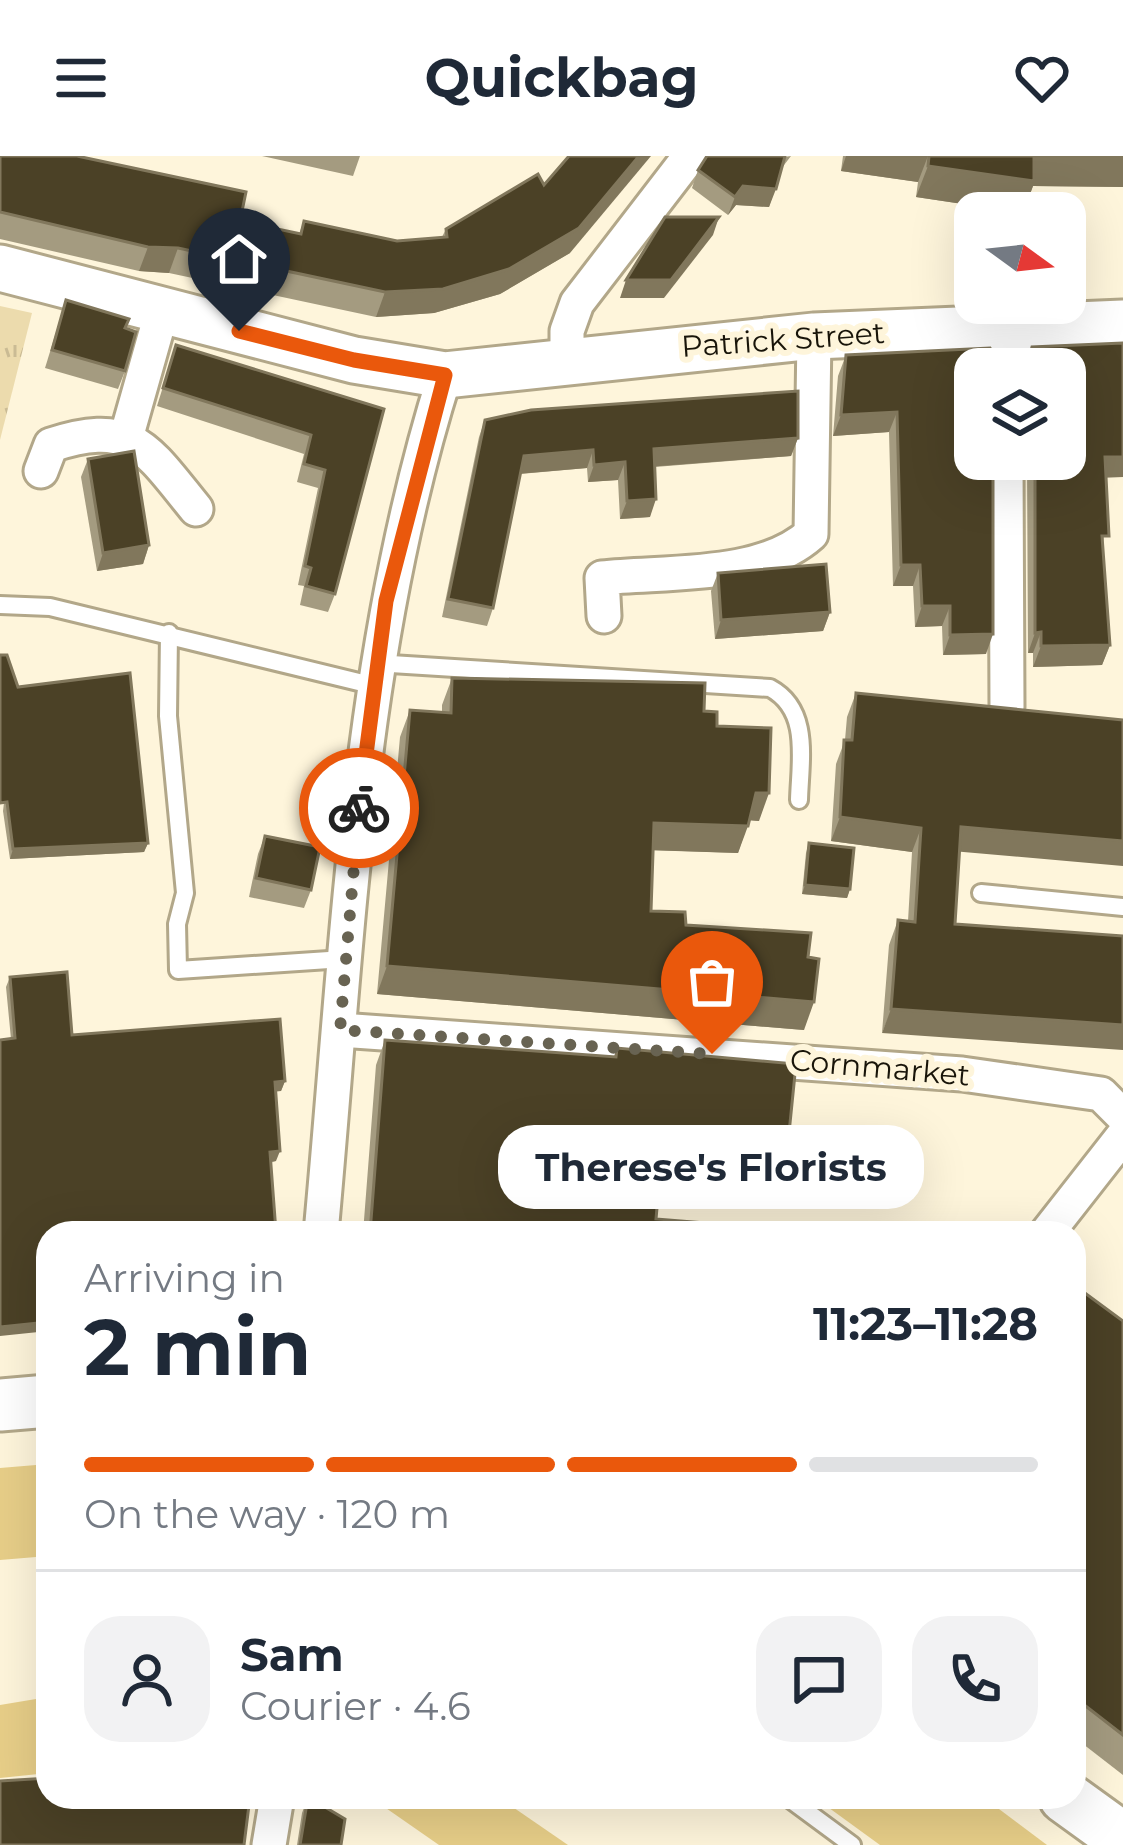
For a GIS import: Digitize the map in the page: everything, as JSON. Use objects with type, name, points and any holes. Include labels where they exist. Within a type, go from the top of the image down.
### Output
[{"type":"main road","name":"Patrick Street","points":[[0,268],[354,360],[445,375],[567,358],[814,336],[1003,348],[1123,322]]},
{"type":"main road","points":[[0,1405],[36,1402]]},
{"type":"main road","points":[[1082,1809],[1123,1839]]},
{"type":"street","points":[[567,358],[568,331],[577,303],[689,156]]},
{"type":"street","points":[[126,438],[162,311]]},
{"type":"street","points":[[604,616],[602,578],[752,562],[789,554],[811,534],[814,336]]},
{"type":"street","points":[[321,1221],[372,674],[415,479],[445,375]]},
{"type":"street","points":[[41,470],[51,445],[94,431],[126,438],[154,458],[196,509]]},
{"type":"street","points":[[1006,480],[1007,707]]},
{"type":"street","name":"Cornmarket","points":[[340,1030],[962,1074],[1101,1094],[1123,1116]]},
{"type":"street","points":[[1056,1221],[1123,1136]]},
{"type":"street","points":[[269,1845],[275,1809]]},
{"type":"lane","points":[[0,604],[50,607],[372,674],[770,688],[793,709],[801,736],[799,800]]},
{"type":"lane","points":[[169,633],[168,716],[185,892],[177,924],[178,970],[344,959]]},
{"type":"lane","points":[[982,893],[1123,907]]},
{"type":"lane","points":[[804,1809],[852,1845]]},
{"type":"green space","points":[[0,306],[32,313],[0,440]]},
{"type":"shaded area","points":[[36,1465],[36,1557],[0,1560],[0,1468]]},
{"type":"shaded area","points":[[36,1699],[36,1774],[0,1778],[0,1705]]},
{"type":"shaded area","points":[[387,1809],[516,1809],[568,1845],[439,1845]]},
{"type":"shaded area","points":[[830,1809],[999,1809],[1047,1845],[880,1845]]},
{"type":"building","points":[[0,156],[77,156],[246,192],[240,221],[301,234],[304,221],[397,241],[447,237],[446,229],[538,174],[544,185],[569,156],[639,156],[579,228],[509,269],[443,289],[385,292],[178,248],[148,247],[0,212]]},
{"type":"building","points":[[707,156],[785,156],[776,189],[743,186],[735,197],[698,170]]},
{"type":"building","points":[[929,156],[1034,156],[1034,181],[928,166]]},
{"type":"building","points":[[665,217],[719,217],[671,280],[626,280]]},
{"type":"building","points":[[66,300],[129,319],[125,328],[136,332],[125,371],[52,350]]},
{"type":"building","points":[[1123,343],[1123,457],[1105,457],[1109,536],[1102,536],[1110,645],[1041,646],[1041,632],[1035,633],[1035,480],[1086,480],[1086,348],[1032,347]]},
{"type":"building","points":[[176,345],[384,409],[335,594],[306,586],[311,568],[305,566],[325,470],[304,464],[311,435],[163,388]]},
{"type":"building","points":[[954,350],[954,480],[993,480],[993,634],[950,635],[950,606],[922,606],[920,565],[901,565],[897,412],[841,415],[846,355]]},
{"type":"building","points":[[798,391],[798,438],[654,449],[656,499],[627,501],[625,462],[594,465],[593,450],[524,456],[493,608],[448,599],[485,420],[531,410]]},
{"type":"building","points":[[134,451],[149,545],[103,553],[88,459]]},
{"type":"building","points":[[826,564],[830,612],[721,620],[718,573]]},
{"type":"building","points":[[0,655],[7,655],[18,687],[130,673],[148,843],[13,849],[7,802],[0,803]]},
{"type":"building","points":[[452,678],[705,683],[704,711],[717,712],[717,726],[771,728],[769,793],[756,793],[748,826],[654,823],[651,911],[685,912],[686,925],[811,933],[808,957],[819,959],[814,1002],[387,966],[410,710],[451,713]]},
{"type":"building","points":[[856,693],[1123,720],[1123,841],[961,827],[955,924],[1123,936],[1123,1025],[891,1009],[898,920],[915,922],[921,828],[840,817],[844,740],[852,740]]},
{"type":"building","points":[[265,836],[320,847],[311,890],[256,878]]},
{"type":"building","points":[[809,843],[854,848],[850,889],[805,885]]},
{"type":"building","points":[[67,972],[72,1035],[280,1019],[285,1081],[275,1082],[280,1151],[270,1152],[275,1221],[36,1221],[36,1323],[0,1327],[0,1040],[15,1038],[10,977]]},
{"type":"building","points":[[385,1040],[616,1057],[617,1048],[796,1064],[788,1143],[759,1141],[757,1160],[662,1152],[656,1219],[681,1221],[371,1221]]},
{"type":"building","points":[[1086,1294],[1123,1321],[1123,1735],[1086,1706]]},
{"type":"building","points":[[36,1779],[36,1809],[248,1809],[244,1845],[0,1845],[0,1781]]},
{"type":"building","points":[[306,1809],[328,1809],[345,1819],[341,1845],[300,1845]]},
{"type":"way so far","points":[[359,808],[340,1030],[712,1054]]},
{"type":"place","name":"Therese's Florists","points":[[712,1054]]},
{"type":"route","points":[[239,331],[354,360],[445,375],[386,601],[371,686],[359,808]]}]
